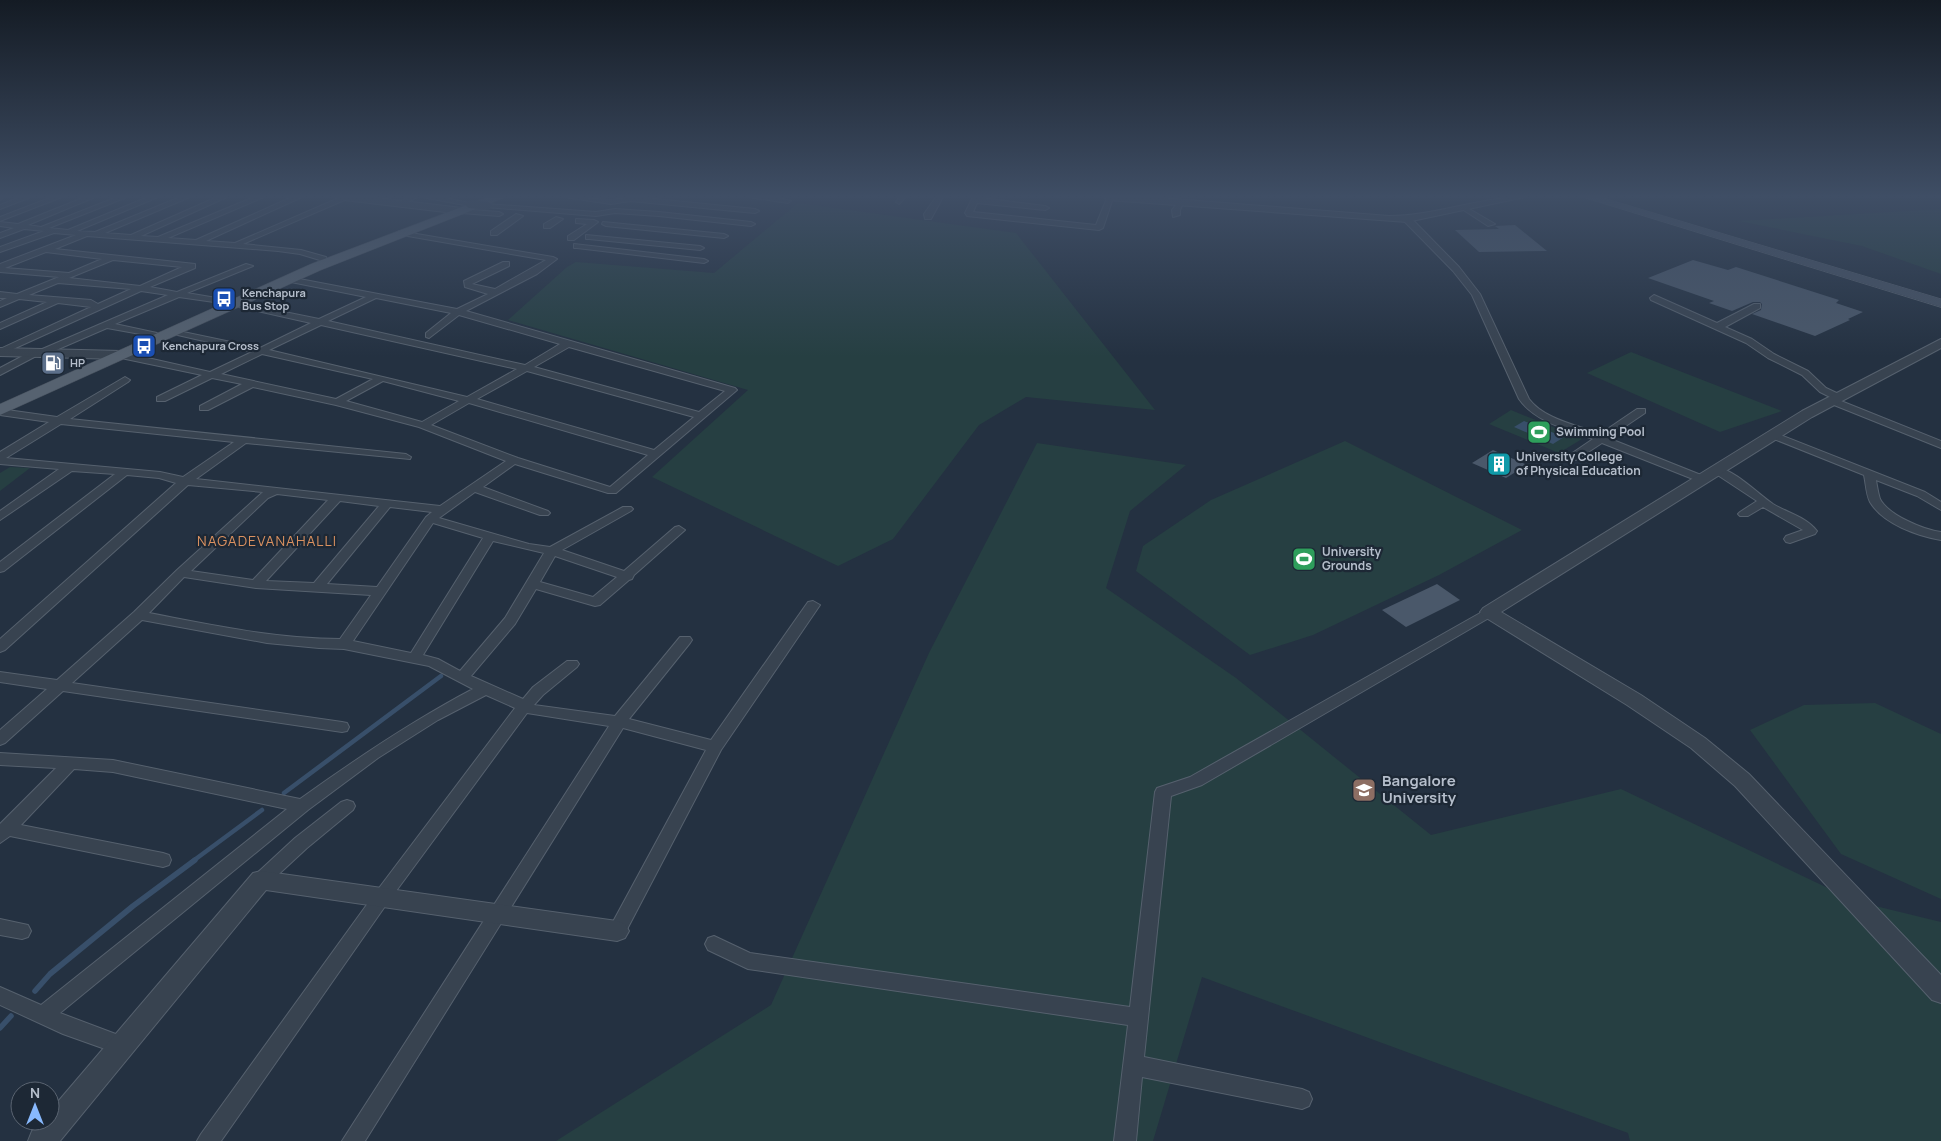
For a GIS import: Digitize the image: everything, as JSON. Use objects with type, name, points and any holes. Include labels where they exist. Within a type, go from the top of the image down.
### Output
[{"type":"main road","points":[[0,404],[172,331],[323,259],[347,250]]},
{"type":"main road","points":[[0,411],[154,335],[361,250]]},
{"type":"main road","points":[[1765,250],[1941,303]]},
{"type":"main road","points":[[1785,250],[1941,297]]},
{"type":"street","points":[[0,269],[44,250]]},
{"type":"street","points":[[1,352],[98,306],[192,266],[47,250]]},
{"type":"street","points":[[286,250],[301,252],[323,259]]},
{"type":"street","points":[[429,335],[458,312],[534,272],[553,259],[500,250]]},
{"type":"street","points":[[601,258],[612,250]]},
{"type":"street","points":[[614,250],[704,261]]},
{"type":"street","points":[[1438,250],[1476,294],[1524,399],[1530,407],[1544,416],[1702,479]]},
{"type":"street","points":[[0,304],[112,257]]},
{"type":"street","points":[[494,293],[467,284],[506,264]]},
{"type":"street","points":[[0,372],[40,352],[249,266]]},
{"type":"street","points":[[0,269],[69,275]]},
{"type":"street","points":[[1,352],[115,355],[212,374],[337,402],[423,425],[514,460],[612,491],[732,390],[458,312],[289,279]]},
{"type":"street","points":[[57,280],[114,284],[229,303],[526,368],[702,416]]},
{"type":"street","points":[[0,295],[91,303],[98,306]]},
{"type":"street","points":[[161,399],[374,296]]},
{"type":"street","points":[[1654,298],[1719,326],[1805,373],[1836,399],[1941,445]]},
{"type":"street","points":[[0,326],[58,300]]},
{"type":"street","points":[[1719,326],[1757,306]]},
{"type":"street","points":[[105,325],[154,335]]},
{"type":"street","points":[[172,331],[382,378],[468,400],[656,454]]},
{"type":"street","points":[[1125,1141],[1163,792],[1196,780],[1489,612],[1773,435],[1941,343]]},
{"type":"street","points":[[423,425],[566,344]]},
{"type":"street","points":[[337,402],[382,378]]},
{"type":"street","points":[[0,457],[125,380]]},
{"type":"street","points":[[204,408],[252,383]]},
{"type":"street","points":[[0,411],[59,420],[406,457]]},
{"type":"street","points":[[1572,458],[1641,411]]},
{"type":"street","points":[[1773,435],[1922,494],[1941,507]]},
{"type":"street","points":[[0,647],[184,481],[244,440]]},
{"type":"street","points":[[344,644],[430,519],[514,460]]},
{"type":"street","points":[[0,461],[160,475],[184,481],[441,510]]},
{"type":"street","points":[[0,516],[70,466]]},
{"type":"street","points":[[1717,470],[1760,497],[1763,502],[1792,517],[1812,531],[1790,539]]},
{"type":"street","points":[[0,568],[125,472]]},
{"type":"street","points":[[1869,472],[1876,502],[1881,508],[1918,530],[1941,536]]},
{"type":"street","points":[[474,488],[544,513]]},
{"type":"street","points":[[0,739],[139,615],[181,572],[264,496],[275,490]]},
{"type":"street","points":[[256,584],[338,497]]},
{"type":"street","points":[[1744,514],[1763,502]]},
{"type":"street","points":[[316,588],[387,504]]},
{"type":"street","points":[[462,678],[510,621],[552,551],[627,509]]},
{"type":"street","points":[[430,519],[528,547],[552,551],[628,576]]},
{"type":"street","points":[[532,584],[595,602],[628,576],[679,530]]},
{"type":"street","points":[[415,657],[490,536]]},
{"type":"street","points":[[181,572],[256,584],[379,591]]},
{"type":"street","points":[[261,880],[617,930],[715,747],[812,605]]},
{"type":"street","points":[[1489,612],[1634,700],[1713,756],[1742,780],[1941,992]]},
{"type":"street","points":[[139,615],[284,640],[320,645],[344,644],[415,657],[433,662],[462,678],[533,710],[619,722],[715,747]]},
{"type":"street","points":[[353,1141],[619,722],[685,640]]},
{"type":"street","points":[[208,1141],[382,897],[524,706],[538,691],[572,664]]},
{"type":"street","points":[[0,677],[342,727]]},
{"type":"street","points":[[43,1015],[302,806],[373,754],[434,716],[486,689]]},
{"type":"street","points":[[0,759],[113,766],[302,806]]},
{"type":"street","points":[[3,833],[72,762]]},
{"type":"street","points":[[42,1141],[261,880],[301,842],[346,806]]},
{"type":"street","points":[[3,833],[163,860]]},
{"type":"street","points":[[0,927],[22,931]]},
{"type":"street","points":[[714,944],[748,961],[1138,1017]]},
{"type":"street","points":[[0,996],[122,1046]]},
{"type":"street","points":[[1133,1065],[1302,1098]]},
{"type":"green space","points":[[741,250],[1030,250],[1155,410],[1026,397],[979,425],[893,539],[838,566],[652,477],[748,390],[508,320],[567,267],[576,262],[714,273]]},
{"type":"green space","points":[[1874,250],[1941,250],[1941,274]]},
{"type":"green space","points":[[1631,352],[1782,411],[1720,432],[1587,373]]},
{"type":"green space","points":[[1511,410],[1582,439],[1559,453],[1489,424]]},
{"type":"green space","name":"University Grounds","points":[[1345,441],[1522,530],[1439,575],[1313,635],[1250,655],[1136,571],[1143,546],[1211,500]]},
{"type":"green space","points":[[1037,443],[1186,465],[1130,511],[1106,588],[1236,678],[1431,835],[1621,789],[1855,901],[1941,922],[1941,1141],[1630,1141],[1628,1133],[1202,977],[1153,1141],[556,1141],[771,1005],[929,653]]},
{"type":"green space","points":[[10,467],[30,468],[0,491],[0,473]]},
{"type":"green space","points":[[1875,703],[1941,734],[1941,899],[1841,854],[1750,730],[1804,705]]},
{"type":"water","name":"Swimming Pool","points":[[1524,421],[1564,437],[1553,444],[1514,427]]},
{"type":"building","points":[[1477,250],[1547,251],[1479,252]]},
{"type":"building","points":[[1693,260],[1728,270],[1736,267],[1839,300],[1836,303],[1863,312],[1815,336],[1752,314],[1761,310],[1762,304],[1760,302],[1753,302],[1732,311],[1709,303],[1714,301],[1648,278]]},
{"type":"building","name":"University College of Physical Education","points":[[1493,450],[1527,465],[1506,478],[1472,463]]},
{"type":"building","points":[[1437,584],[1460,600],[1406,627],[1382,610]]},
{"type":"waterway","points":[[284,793],[441,676]]},
{"type":"waterway","points":[[193,861],[262,810]]},
{"type":"waterway","points":[[35,991],[50,974],[133,906],[195,860]]},
{"type":"waterway","points":[[0,1028],[11,1016]]},
{"type":"place","name":"Kenchapura Bus Stop","points":[[224,299]]},
{"type":"place","name":"Kenchapura Cross","points":[[144,346]]},
{"type":"place","name":"HP","points":[[53,363]]},
{"type":"place","name":"Swimming Pool","points":[[1539,432]]},
{"type":"place","name":"University College of Physical Education","points":[[1499,464]]},
{"type":"place","name":"University Grounds","points":[[1304,559]]},
{"type":"place","name":"Bangalore University","points":[[1364,790]]},
{"type":"district","name":"NAGADEVANAHALLI","points":[[267,541]]}]
